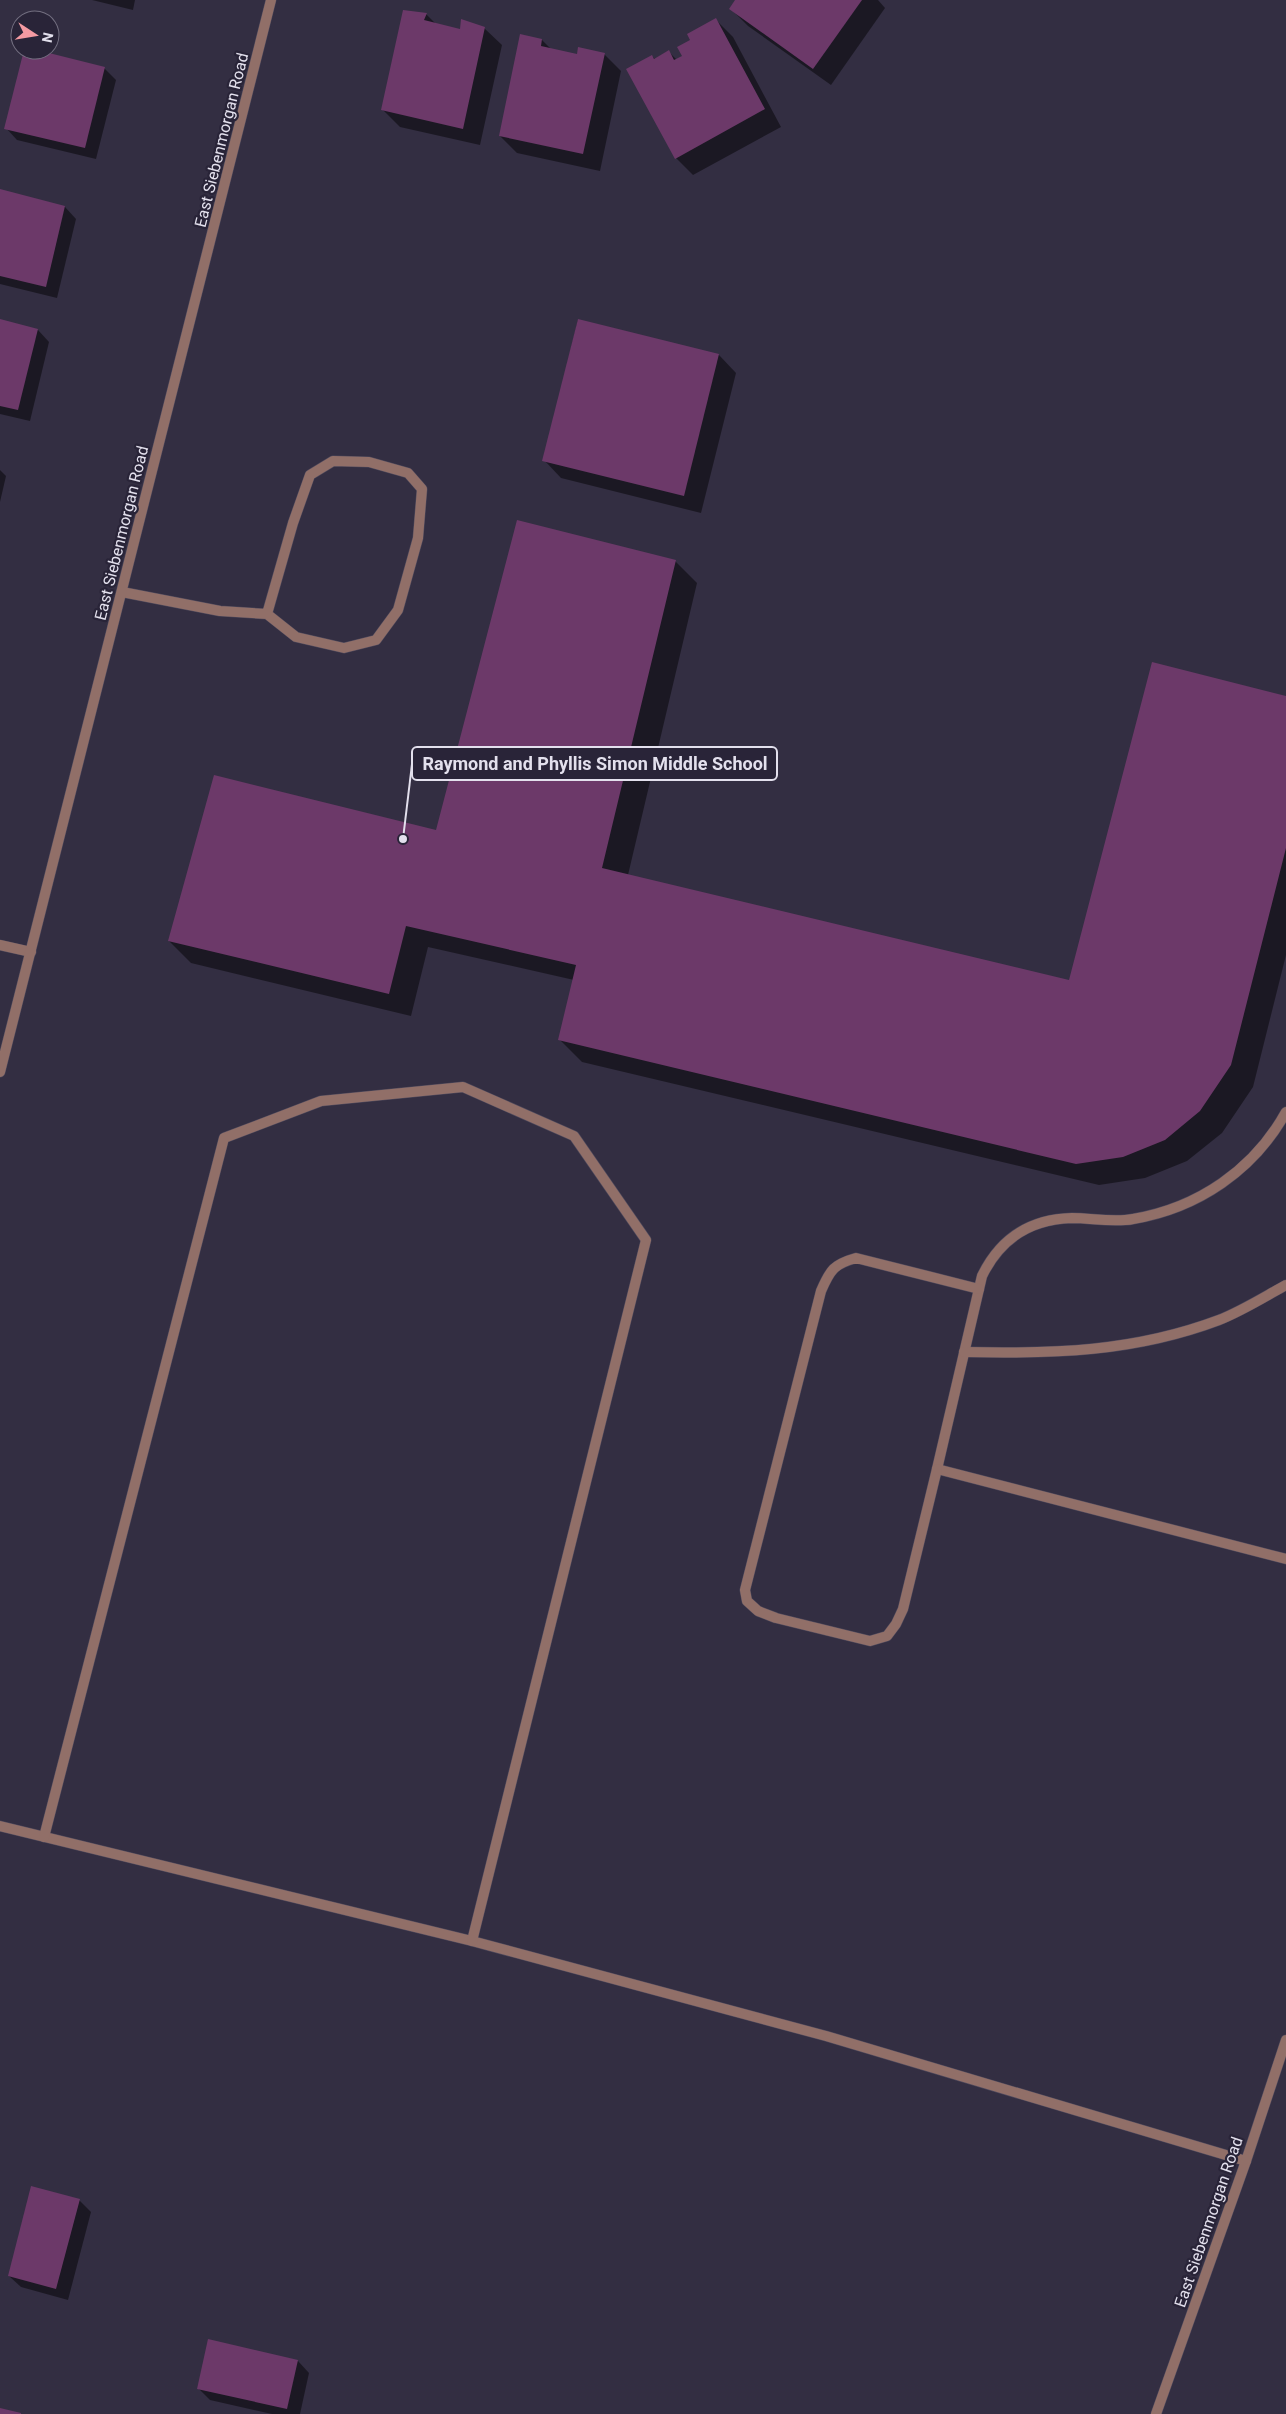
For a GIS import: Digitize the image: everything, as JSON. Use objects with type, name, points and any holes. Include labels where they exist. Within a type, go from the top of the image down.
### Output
[{"type":"street","name":"East Siebenmorgan Road","points":[[0,1072],[272,0]]},
{"type":"street","points":[[122,592],[220,610],[267,614],[296,637],[344,648],[376,640],[398,610],[418,538],[422,489],[408,473],[369,462],[333,461],[310,475],[293,523],[267,614]]},
{"type":"street","points":[[0,945],[31,952]]},
{"type":"street","points":[[44,1837],[224,1138],[321,1101],[464,1087],[574,1136],[646,1240],[472,1942]]},
{"type":"street","points":[[979,1289],[856,1258],[840,1262],[829,1273],[821,1291],[745,1590],[748,1601],[758,1612],[870,1641],[887,1636],[903,1609],[937,1468],[964,1352],[979,1289],[982,1276],[991,1258],[1006,1240],[1030,1227],[1051,1220],[1131,1220],[1183,1205],[1234,1176],[1258,1153],[1274,1133],[1286,1112]]},
{"type":"street","points":[[964,1352],[1030,1354],[1095,1350],[1159,1338],[1220,1320],[1286,1285]]},
{"type":"street","points":[[937,1468],[1286,1559]]},
{"type":"street","points":[[0,1826],[472,1942],[826,2036],[1246,2161]]},
{"type":"street","name":"East Siebenmorgan Road","points":[[1156,2414],[1246,2161],[1286,2040]]},
{"type":"building","points":[[735,0],[862,0],[813,69],[729,9]]},
{"type":"building","points":[[403,10],[427,13],[424,20],[460,29],[461,19],[485,27],[463,129],[381,110]]},
{"type":"building","points":[[716,18],[765,109],[675,159],[626,69],[652,55],[654,59],[669,50],[674,60],[682,56],[677,47],[690,40],[687,34]]},
{"type":"building","points":[[520,34],[542,39],[541,46],[577,54],[578,47],[605,53],[583,154],[499,136]]},
{"type":"building","points":[[60,56],[105,67],[85,148],[4,129],[21,60],[60,60]]},
{"type":"building","points":[[0,189],[65,206],[46,287],[0,276]]},
{"type":"building","points":[[0,319],[38,329],[18,410],[0,406]]},
{"type":"building","points":[[578,319],[719,354],[684,496],[542,461]]},
{"type":"building","points":[[517,520],[676,560],[602,868],[1069,980],[1152,662],[1286,696],[1286,848],[1231,1065],[1200,1111],[1165,1140],[1123,1157],[1076,1164],[558,1040],[576,965],[406,926],[389,994],[168,941],[214,775],[436,830]]},
{"type":"building","points":[[31,2186],[80,2199],[56,2289],[8,2276]]},
{"type":"building","points":[[208,2339],[298,2360],[287,2409],[197,2389]]},
{"type":"building","points":[[0,2408],[21,2413],[21,2414],[0,2414]]},
{"type":"place","name":"Raymond and Phyllis Simon Middle School","points":[[403,839]]}]
